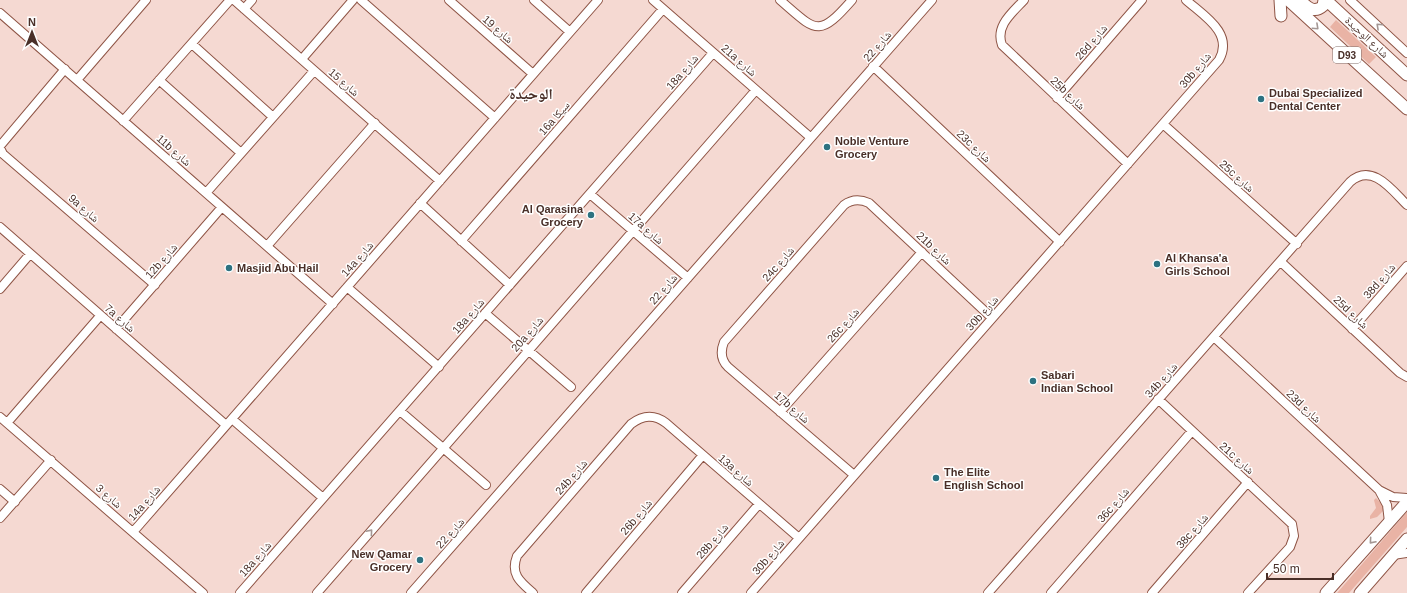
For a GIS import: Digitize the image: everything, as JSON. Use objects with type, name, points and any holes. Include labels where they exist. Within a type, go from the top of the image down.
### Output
[{"type":"main road","points":[[1280,0],[1281,16]]},
{"type":"main road","name":"D93","points":[[1288,0],[1407,109]]},
{"type":"main road","points":[[1300,0],[1310,9],[1315,10],[1323,6],[1325,0]]},
{"type":"main road","name":"شارع الوحيدة","points":[[1325,0],[1407,75]]},
{"type":"main road","points":[[1326,593],[1407,502]]},
{"type":"main road","points":[[1360,593],[1407,539]]},
{"type":"street","points":[[77,80],[146,0]]},
{"type":"street","points":[[123,121],[230,0]]},
{"type":"street","name":"شارع 15","points":[[234,0],[440,180]]},
{"type":"street","points":[[244,9],[252,0]]},
{"type":"street","points":[[302,59],[353,0]]},
{"type":"street","points":[[361,0],[495,118]]},
{"type":"street","name":"شارع 19","points":[[449,0],[533,74]]},
{"type":"street","points":[[534,0],[570,32]]},
{"type":"street","name":"14a شارع","points":[[133,532],[598,0]]},
{"type":"street","name":"21a شارع","points":[[653,0],[810,137]]},
{"type":"street","points":[[780,0],[807,23],[822,26],[834,20],[852,0]]},
{"type":"street","name":"شارع 22","points":[[411,593],[810,137],[932,0]]},
{"type":"street","name":"25b شارع","points":[[1024,0],[1004,23],[1000,34],[1000,40],[1006,50],[1128,164]]},
{"type":"street","name":"26d شارع","points":[[1057,98],[1142,0]]},
{"type":"street","name":"30b شارع","points":[[751,593],[1219,60],[1224,46],[1223,36],[1218,28],[1186,0]]},
{"type":"street","points":[[1350,0],[1407,53]]},
{"type":"street","name":"16a سيكا","points":[[461,241],[663,9]]},
{"type":"street","name":"11b شارع","points":[[0,13],[333,304]]},
{"type":"street","points":[[192,44],[273,117]]},
{"type":"street","name":"18a شارع","points":[[240,593],[713,53]]},
{"type":"street","name":"23c شارع","points":[[873,66],[1060,242]]},
{"type":"street","name":"9a شارع","points":[[65,70],[4,139],[0,147],[3,154],[154,285]]},
{"type":"street","points":[[206,193],[314,71]]},
{"type":"street","points":[[159,80],[241,153]]},
{"type":"street","name":"20a شارع","points":[[317,593],[632,230],[756,90]]},
{"type":"street","points":[[267,246],[375,124]]},
{"type":"street","name":"25c شارع","points":[[1163,124],[1297,244]]},
{"type":"street","name":"34b شارع","points":[[989,593],[1350,182],[1362,175],[1375,176],[1407,205]]},
{"type":"street","name":"17a شارع","points":[[590,194],[688,278]]},
{"type":"street","name":"24c شارع","points":[[721,351],[724,342],[844,205],[853,200],[859,200]]},
{"type":"street","name":"21b شارع","points":[[859,200],[869,204],[992,318]]},
{"type":"street","points":[[420,203],[510,285]]},
{"type":"street","name":"12b شارع","points":[[116,329],[222,207]]},
{"type":"street","name":"7a شارع","points":[[0,227],[100,316],[323,498]]},
{"type":"street","name":"26c شارع","points":[[780,412],[922,252]]},
{"type":"street","points":[[0,290],[30,254]]},
{"type":"street","name":"25d شارع","points":[[1281,262],[1400,373],[1407,377]]},
{"type":"street","name":"38d شارع","points":[[1352,329],[1407,266]]},
{"type":"street","points":[[347,287],[438,366]]},
{"type":"street","points":[[485,313],[571,387]]},
{"type":"street","points":[[7,423],[100,316]]},
{"type":"street","name":"23d شارع","points":[[1214,337],[1379,490],[1393,497],[1407,498]]},
{"type":"street","name":"17b شارع","points":[[721,351],[723,360],[728,367],[854,475]]},
{"type":"street","name":"21c شارع","points":[[1158,400],[1288,518],[1292,524],[1294,536],[1290,547],[1248,593]]},
{"type":"street","points":[[400,411],[486,485]]},
{"type":"street","name":"شارع 3","points":[[0,417],[203,593]]},
{"type":"street","name":"24b شارع","points":[[533,593],[520,582],[514,571],[514,563],[522,549],[631,424],[644,417],[659,418]]},
{"type":"street","name":"13a شارع","points":[[659,418],[799,538]]},
{"type":"street","name":"36c شارع","points":[[1051,593],[1192,431]]},
{"type":"street","name":"26b شارع","points":[[586,593],[702,455]]},
{"type":"street","points":[[0,518],[51,460]]},
{"type":"street","name":"38c شارع","points":[[1152,593],[1248,482]]},
{"type":"street","points":[[0,489],[15,502]]},
{"type":"street","name":"23d شارع","points":[[1379,490],[1387,505],[1389,522]]},
{"type":"street","name":"28b شارع","points":[[682,593],[759,504]]},
{"type":"street","points":[[1393,555],[1407,553]]},
{"type":"shaded area","points":[[1336,20],[1376,57],[1369,64],[1330,27]]},
{"type":"shaded area","points":[[1376,498],[1382,504],[1383,511],[1377,517],[1370,519],[1370,516],[1376,508],[1374,500]]},
{"type":"shaded area","points":[[1407,512],[1407,527],[1349,593],[1337,593]]},
{"type":"place","name":"Dubai Specialized Dental Center","points":[[1261,99]]},
{"type":"place","name":"Noble Venture Grocery","points":[[827,147]]},
{"type":"place","name":"Al Qarasina Grocery","points":[[591,215]]},
{"type":"place","name":"Al Khansa'a Girls School","points":[[1157,264]]},
{"type":"place","name":"Masjid Abu Hail","points":[[229,268]]},
{"type":"place","name":"Sabari Indian School","points":[[1033,381]]},
{"type":"place","name":"The Elite English School","points":[[936,478]]},
{"type":"place","name":"New Qamar Grocery","points":[[420,560]]},
{"type":"district","name":"الوحيدة","points":[[531,93]]}]
